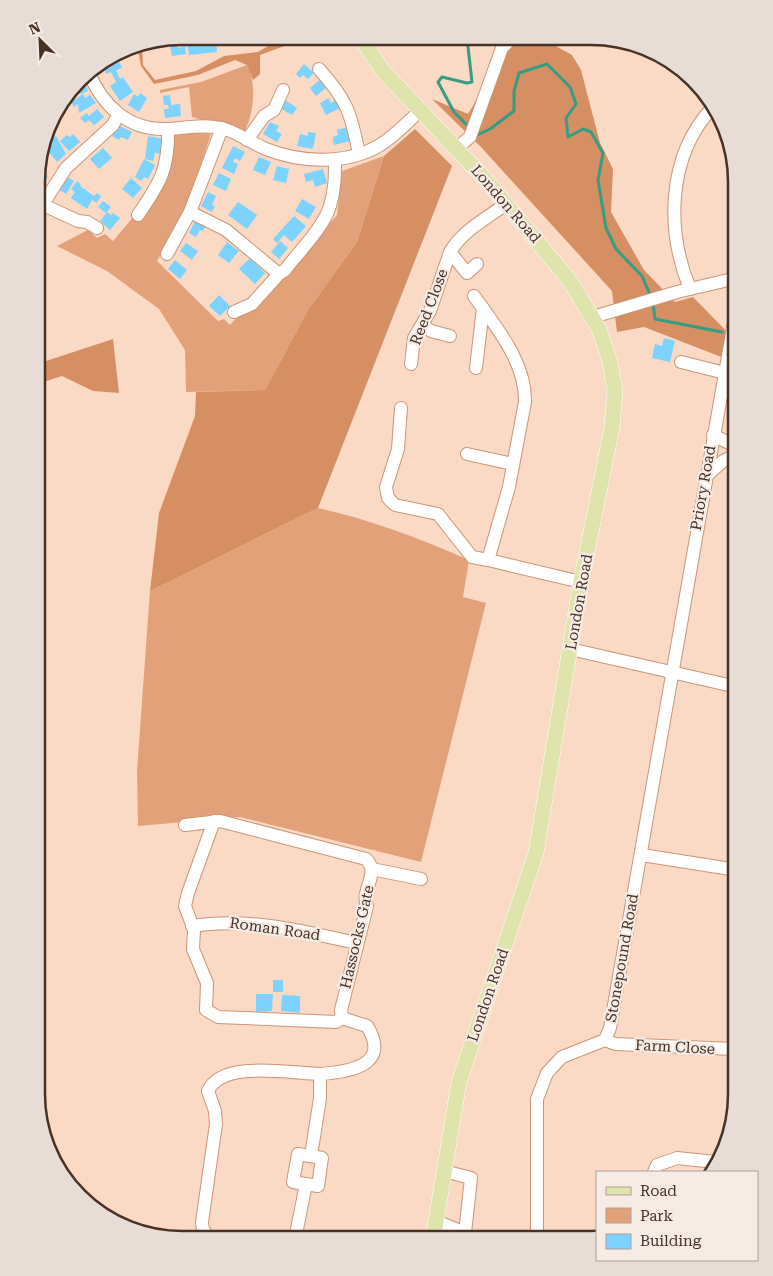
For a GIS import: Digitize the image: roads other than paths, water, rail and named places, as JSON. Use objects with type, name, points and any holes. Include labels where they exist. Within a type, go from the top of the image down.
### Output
[{"type":"main road","name":"London Road","points":[[365,45],[383,71],[457,148],[570,281],[592,317],[610,362],[615,391],[612,427],[570,649],[536,853],[458,1082],[434,1231]]},
{"type":"street","points":[[457,148],[464,144],[472,129],[502,48],[505,45]]},
{"type":"street","points":[[320,69],[348,106],[358,154]]},
{"type":"street","points":[[91,80],[96,91],[118,115],[140,127],[168,129],[202,126],[222,128],[267,150],[309,160],[335,159],[358,154],[380,145],[421,110]]},
{"type":"street","points":[[246,140],[264,116],[274,110],[283,90]]},
{"type":"street","points":[[690,289],[676,244],[673,218],[675,185],[690,141],[709,111]]},
{"type":"street","points":[[45,196],[66,168],[113,125],[118,115]]},
{"type":"street","points":[[167,254],[190,212],[222,128]]},
{"type":"street","points":[[138,215],[158,185],[169,154],[168,129]]},
{"type":"street","points":[[234,312],[252,304],[279,274],[285,270],[315,232],[330,208],[335,186],[335,159]]},
{"type":"street","name":"Reed Close","points":[[411,364],[414,338],[423,325],[450,252],[455,244],[468,232],[506,204]]},
{"type":"street","points":[[45,205],[97,228]]},
{"type":"street","points":[[190,212],[226,230],[279,274]]},
{"type":"street","name":"Reed Close","points":[[450,252],[467,273],[477,264]]},
{"type":"street","points":[[592,317],[728,280]]},
{"type":"street","points":[[474,296],[512,352],[526,389],[510,487],[488,560]]},
{"type":"street","points":[[476,368],[483,308]]},
{"type":"street","points":[[423,325],[431,331],[450,336]]},
{"type":"street","name":"Priory Road","points":[[673,672],[728,352]]},
{"type":"street","points":[[681,362],[724,373]]},
{"type":"street","points":[[401,408],[398,449],[386,487],[388,498],[395,505],[438,514],[472,556],[582,582]]},
{"type":"street","points":[[713,434],[728,442]]},
{"type":"street","points":[[468,454],[514,464]]},
{"type":"street","points":[[705,477],[728,458]]},
{"type":"street","points":[[570,649],[728,685]]},
{"type":"street","name":"Stonepound Road","points":[[536,1231],[537,1099],[547,1073],[562,1057],[605,1040],[610,1028],[673,672]]},
{"type":"street","name":"Hassocks Gate","points":[[185,825],[220,821],[366,859],[372,869],[364,899],[366,906],[344,991],[342,1018]]},
{"type":"street","points":[[204,1231],[202,1222],[216,1124],[215,1112],[208,1092],[211,1086],[216,1081],[246,1070],[262,1069],[320,1074],[351,1071],[362,1066],[371,1056],[373,1036],[367,1026],[342,1018],[336,1022],[268,1018],[236,1019],[218,1017],[206,1010],[207,983],[193,949],[192,926],[185,906],[214,822]]},
{"type":"street","points":[[642,855],[728,869]]},
{"type":"street","name":"Hassocks Gate","points":[[372,869],[421,880]]},
{"type":"street","name":"Roman Road","points":[[192,926],[218,922],[234,922],[298,930],[356,943]]},
{"type":"street","name":"Farm Close","points":[[605,1040],[615,1044],[728,1050]]},
{"type":"street","points":[[297,1231],[306,1184],[293,1182],[298,1154],[311,1156],[320,1098],[320,1074]]},
{"type":"street","points":[[654,1171],[657,1165],[677,1158],[711,1162]]},
{"type":"street","points":[[444,1171],[471,1178],[466,1231]]},
{"type":"street","points":[[436,1222],[455,1231]]},
{"type":"waterway","points":[[468,45],[472,82],[467,83],[442,77],[438,82],[454,112],[470,128]]},
{"type":"waterway","points":[[475,133],[477,135],[490,129],[514,111],[514,91],[519,73],[547,64],[570,87],[576,104],[566,118],[568,137],[583,129],[591,132],[603,153],[598,180],[606,228],[616,249],[642,276],[651,297]]},
{"type":"waterway","points":[[653,303],[655,319],[722,332]]}]
